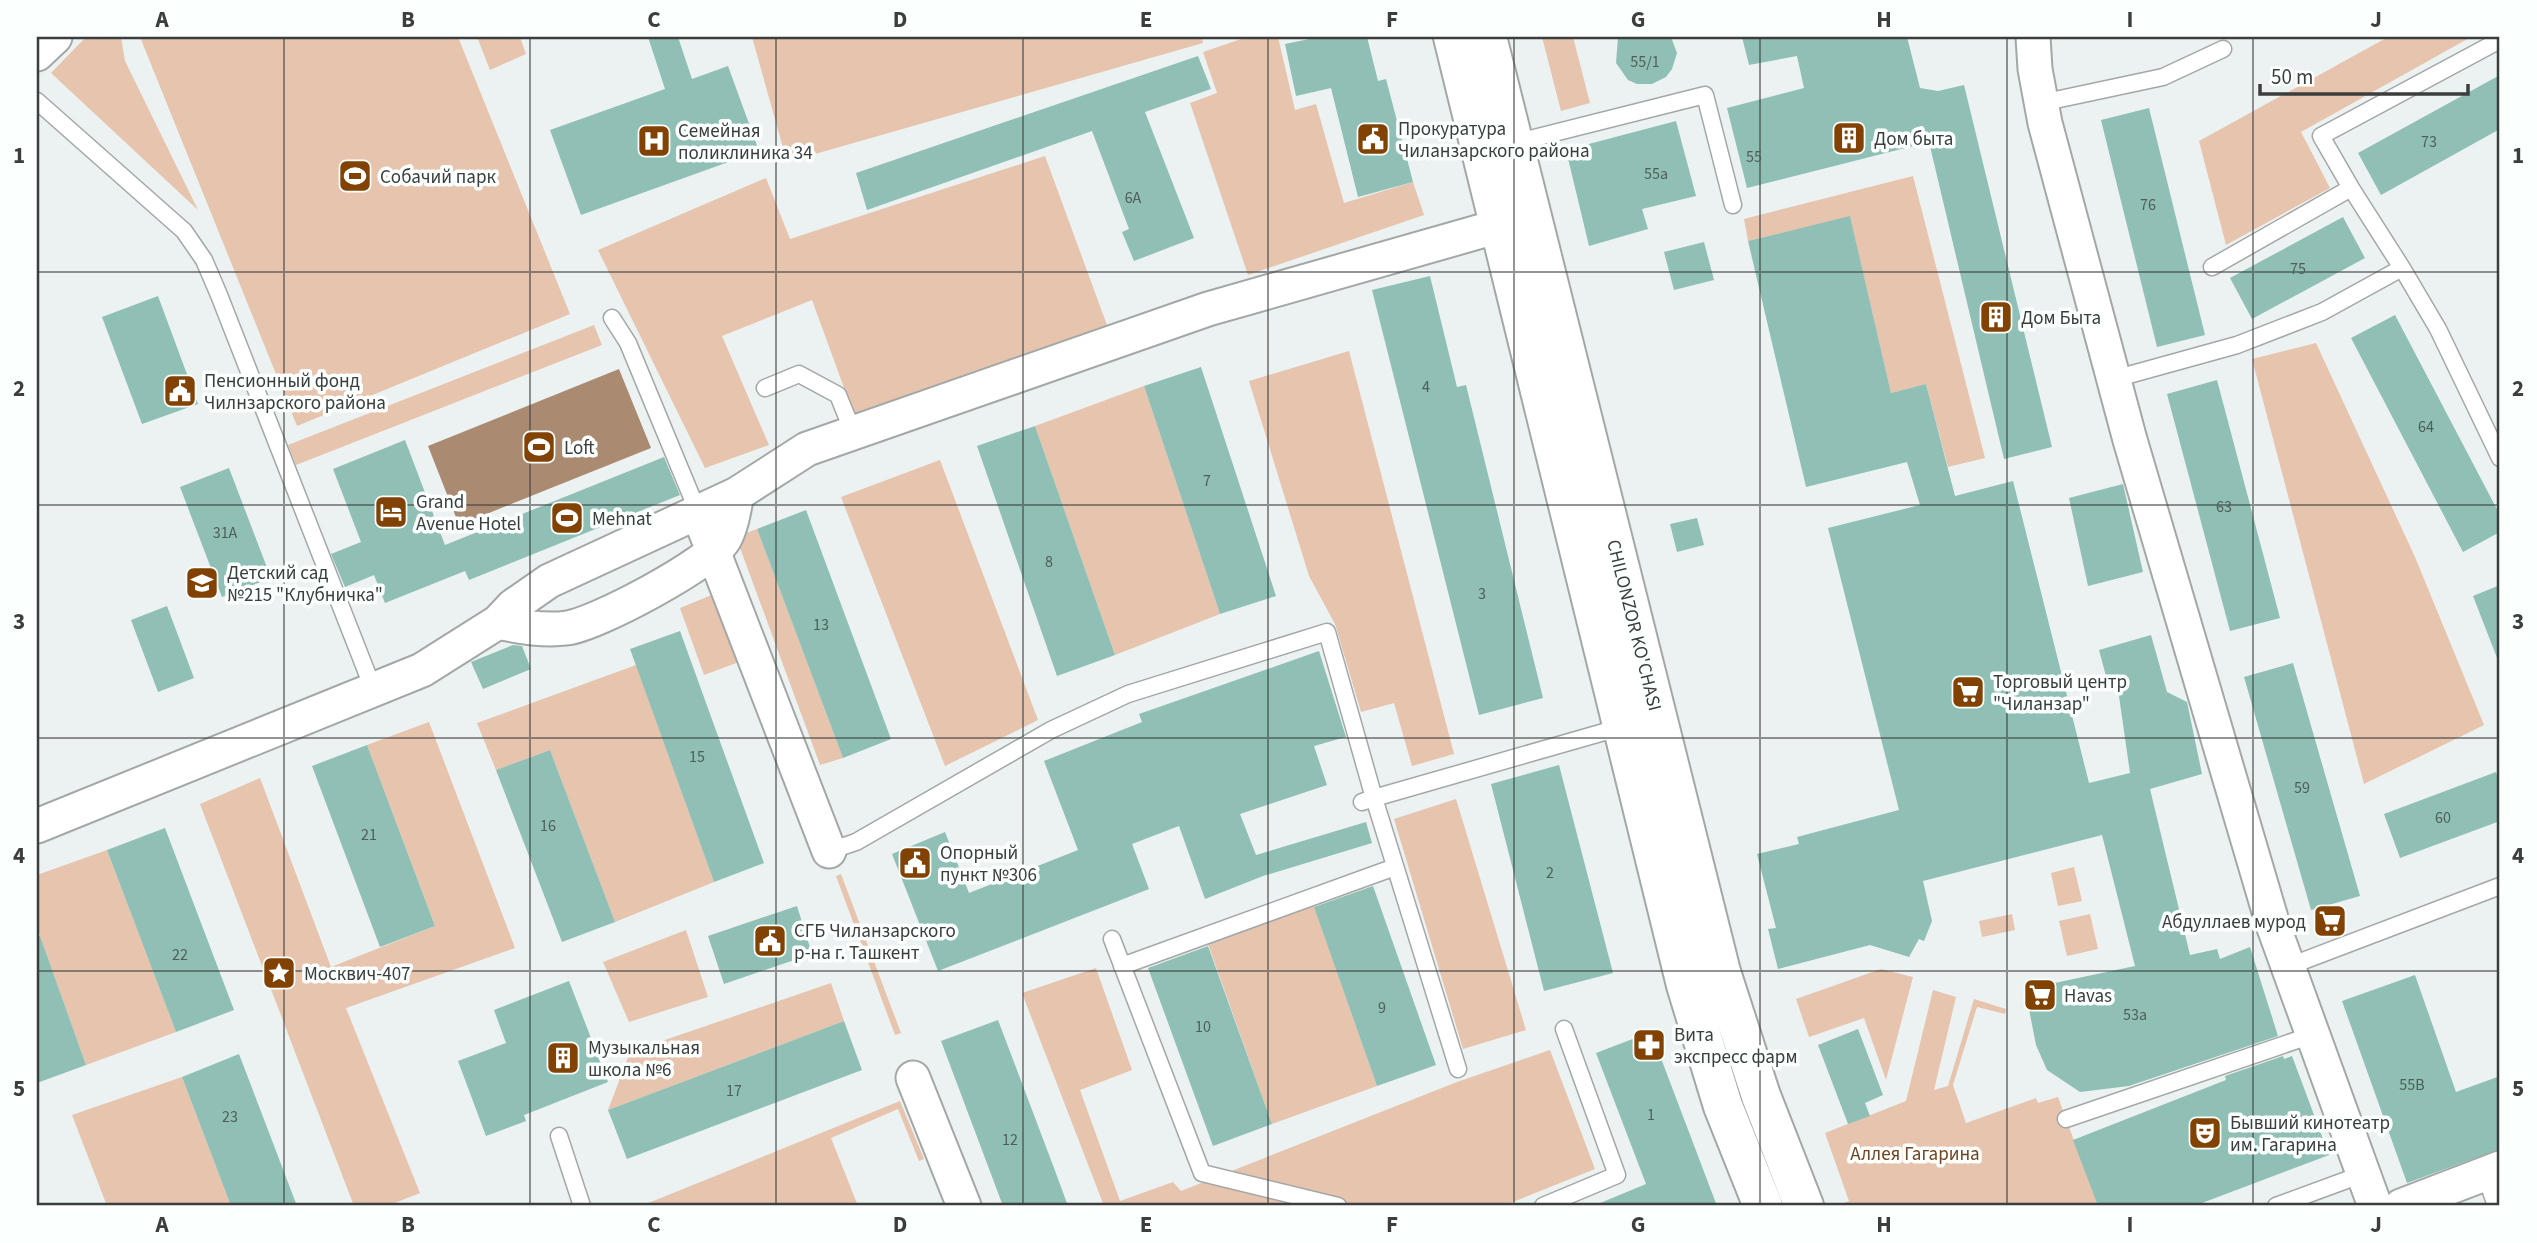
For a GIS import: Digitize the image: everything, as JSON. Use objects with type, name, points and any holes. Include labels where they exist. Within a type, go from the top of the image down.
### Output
[{"type":"main road","name":"CHILONZOR KO'CHASI","points":[[1452,37],[1516,222],[1640,721],[1703,1043],[1723,1107],[1763,1206]]},
{"type":"main road","name":"CHILONZOR KO'CHASI","points":[[1487,37],[1514,143],[1516,222]]},
{"type":"main road","name":"CHILONZOR KO'CHASI","points":[[1640,721],[1761,1096],[1804,1206]]},
{"type":"street","points":[[37,54],[55,37]]},
{"type":"street","points":[[2033,37],[2041,103],[2113,379],[2194,666],[2287,967],[2375,1206]]},
{"type":"street","points":[[37,826],[422,670],[498,622],[513,606],[549,580],[737,494],[807,449],[1208,309],[1516,222]]},
{"type":"street","points":[[498,622],[522,627],[568,628],[665,585],[723,542],[737,494]]},
{"type":"street","points":[[698,512],[829,851]]},
{"type":"street","points":[[549,580],[568,628]]},
{"type":"street","points":[[914,1078],[964,1206]]},
{"type":"street","points":[[2401,1206],[2493,1171]]},
{"type":"lane","points":[[2500,40],[2321,136],[2438,329],[2500,458]]},
{"type":"lane","points":[[2041,103],[2163,77],[2223,49]]},
{"type":"lane","points":[[1514,143],[1704,95],[1733,205]]},
{"type":"lane","points":[[37,101],[194,243],[219,295],[374,691]]},
{"type":"lane","points":[[2212,267],[2351,188]]},
{"type":"lane","points":[[2113,379],[2237,345],[2322,312],[2402,268]]},
{"type":"lane","points":[[612,317],[628,343],[698,512]]},
{"type":"lane","points":[[765,388],[799,374],[838,396],[853,432]]},
{"type":"lane","points":[[829,851],[856,842],[1051,730],[1128,694],[1327,632],[1368,800],[1395,867],[1458,1069]]},
{"type":"lane","points":[[1368,800],[1640,721]]},
{"type":"lane","points":[[1122,966],[1395,867]]},
{"type":"lane","points":[[2287,967],[2500,886]]},
{"type":"lane","points":[[1112,939],[1202,1173],[1338,1206]]},
{"type":"lane","points":[[1543,1206],[1617,1175],[1564,1029]]},
{"type":"lane","points":[[2066,1119],[2312,1035]]},
{"type":"lane","points":[[559,1136],[582,1206]]},
{"type":"lane","points":[[2493,1171],[2496,1206]]},
{"type":"lane","points":[[2276,1206],[2363,1174]]},
{"type":"green space","points":[[86,37],[121,37],[125,61],[198,210],[51,73]]},
{"type":"green space","name":"Собачий парк","points":[[140,37],[458,37],[570,314],[297,426]]},
{"type":"green space","points":[[477,37],[520,37],[526,54],[490,70]]},
{"type":"green space","points":[[752,37],[1202,37],[1203,43],[787,162]]},
{"type":"green space","points":[[1247,37],[1278,37],[1295,110],[1316,104],[1344,203],[1413,182],[1424,215],[1248,275],[1190,103],[1217,93],[1203,52]]},
{"type":"green space","points":[[1542,37],[1573,37],[1590,103],[1561,111]]},
{"type":"green space","points":[[2388,37],[2471,37],[2301,132],[2330,188],[2226,245],[2199,141]]},
{"type":"green space","points":[[1045,156],[1108,328],[854,415],[812,300],[722,336],[769,445],[705,468],[598,250],[766,178],[790,239]]},
{"type":"green space","points":[[1913,176],[1985,458],[1948,467],[1926,384],[1891,393],[1850,217],[1748,241],[1744,219]]},
{"type":"green space","points":[[594,325],[602,345],[296,465],[288,445]]},
{"type":"green space","points":[[2316,343],[2415,557],[2484,725],[2364,784],[2252,359]]},
{"type":"green space","points":[[1349,351],[1454,754],[1412,766],[1394,703],[1361,712],[1335,624],[1309,576],[1249,381]]},
{"type":"green space","points":[[1144,386],[1220,614],[1115,655],[1035,426]]},
{"type":"green space","points":[[940,460],[1038,720],[945,766],[841,497]]},
{"type":"green space","points":[[757,529],[843,758],[820,765],[736,537]]},
{"type":"green space","points":[[714,594],[739,662],[704,675],[680,608]]},
{"type":"green space","points":[[636,665],[714,882],[615,922],[550,750],[496,770],[477,723]]},
{"type":"green space","points":[[429,722],[515,948],[346,1008],[420,1193],[387,1206],[354,1206],[200,804],[260,778],[331,967],[435,926],[367,745]]},
{"type":"green space","points":[[1456,799],[1526,1030],[1463,1049],[1394,819]]},
{"type":"green space","points":[[107,850],[176,1032],[86,1065],[37,928],[37,875]]},
{"type":"green space","points":[[2074,867],[2082,901],[2058,906],[2051,873]]},
{"type":"green space","points":[[841,874],[901,1033],[895,1035],[836,876]]},
{"type":"green space","points":[[1314,906],[1377,1086],[1272,1124],[1208,944]]},
{"type":"green space","points":[[2012,914],[2015,930],[1982,937],[1979,921]]},
{"type":"green space","points":[[2090,914],[2098,949],[2067,956],[2059,921]]},
{"type":"green space","points":[[686,930],[708,997],[629,1022],[603,962]]},
{"type":"green space","points":[[1096,968],[1132,1070],[1080,1090],[1120,1201],[1173,1182],[1181,1191],[1457,1082],[1550,1050],[1595,1169],[1503,1206],[1104,1206],[1022,993]]},
{"type":"green space","points":[[1881,969],[1913,977],[1886,1080],[1864,1018],[1809,1037],[1796,999]]},
{"type":"green space","points":[[831,983],[844,1021],[608,1110],[630,1052]]},
{"type":"green space","name":"Аллея Гагарина","points":[[1933,990],[1956,997],[1934,1090],[1948,1086],[1974,999],[2006,1009],[2005,1014],[1977,1007],[1953,1085],[1966,1123],[2036,1098],[2038,1103],[2058,1097],[2098,1206],[1837,1206],[1849,1201],[1825,1133],[1906,1101]]},
{"type":"green space","points":[[182,1077],[231,1206],[107,1206],[72,1115]]},
{"type":"green space","points":[[900,1101],[924,1159],[919,1161],[898,1109],[831,1138],[858,1206],[641,1206]]},
{"type":"shaded area","name":"Loft","points":[[619,369],[651,448],[459,525],[428,446]]},
{"type":"building","name":"Семейная поликлиника 34","points":[[648,37],[678,37],[692,79],[728,66],[759,151],[581,215],[550,130],[665,89]]},
{"type":"building","name":"Прокуратура Чиланзарского района","points":[[1319,37],[1367,37],[1378,81],[1386,79],[1413,182],[1358,197],[1331,88],[1296,96],[1285,44]]},
{"type":"building","points":[[1618,37],[1671,37],[1677,53],[1672,69],[1666,77],[1652,84],[1637,84],[1628,80],[1616,63]]},
{"type":"building","points":[[1742,37],[1907,37],[1920,88],[1938,91],[1964,85],[2052,447],[2004,459],[1929,142],[1747,188],[1727,108],[1804,88],[1797,56],[1749,65]]},
{"type":"building","points":[[1198,56],[1211,89],[1145,112],[1194,238],[1134,261],[1122,232],[1129,229],[1092,131],[867,210],[856,173]]},
{"type":"building","points":[[2500,75],[2500,129],[2381,195],[2358,153]]},
{"type":"building","points":[[2149,108],[2205,335],[2157,347],[2101,120]]},
{"type":"building","points":[[1676,121],[1696,196],[1642,209],[1648,229],[1589,246],[1566,150]]},
{"type":"building","points":[[1850,216],[1891,393],[1926,384],[1955,496],[2013,481],[2089,783],[2130,773],[2118,689],[2110,691],[2099,650],[2151,635],[2167,692],[2187,702],[2202,774],[2150,789],[2190,955],[2217,949],[2220,959],[2250,947],[2278,1036],[2129,1086],[2080,1092],[2047,1070],[2036,1045],[2028,1004],[2031,982],[2045,985],[2135,966],[2102,835],[1923,881],[1932,921],[1924,941],[1919,939],[1909,957],[1870,945],[1778,969],[1768,929],[1776,928],[1757,854],[1799,844],[1797,837],[1899,810],[1828,528],[1920,505],[1907,462],[1806,487],[1748,241]]},
{"type":"building","points":[[2343,217],[2365,258],[2252,319],[2230,278]]},
{"type":"building","points":[[1704,242],[1714,280],[1674,290],[1664,252]]},
{"type":"building","points":[[1430,276],[1457,387],[1466,385],[1543,698],[1479,715],[1372,290]]},
{"type":"building","points":[[158,296],[198,404],[142,424],[102,317]]},
{"type":"building","points":[[2395,315],[2500,515],[2500,532],[2463,552],[2351,338]]},
{"type":"building","points":[[1201,367],[1276,596],[1220,614],[1144,386]]},
{"type":"building","points":[[2217,380],[2280,618],[2230,631],[2167,394]]},
{"type":"building","points":[[1035,426],[1115,655],[1057,676],[977,446]]},
{"type":"building","points":[[405,440],[445,545],[664,457],[680,495],[469,580],[465,571],[385,603],[374,575],[345,587],[331,554],[361,542],[333,469]]},
{"type":"building","name":"Детский сад №215 \"Клубничка\"","points":[[229,468],[271,578],[222,597],[180,487]]},
{"type":"building","points":[[2123,484],[2143,572],[2088,586],[2069,498]]},
{"type":"building","points":[[806,510],[891,739],[843,758],[757,529]]},
{"type":"building","points":[[1697,518],[1704,545],[1677,552],[1670,524]]},
{"type":"building","points":[[2500,585],[2500,663],[2499,663],[2473,596]]},
{"type":"building","points":[[167,606],[194,678],[158,692],[131,620]]},
{"type":"building","points":[[680,631],[764,863],[714,882],[630,649]]},
{"type":"building","points":[[513,645],[522,646],[531,669],[483,689],[471,662]]},
{"type":"building","points":[[1319,651],[1346,737],[1314,746],[1327,785],[1240,814],[1256,855],[1366,822],[1372,843],[1263,876],[1205,899],[1179,826],[1132,844],[1149,889],[938,971],[892,854],[945,832],[969,893],[1078,850],[1044,761],[1142,722],[1139,714]]},
{"type":"building","points":[[2293,663],[2360,896],[2311,910],[2244,677]]},
{"type":"building","points":[[367,745],[435,926],[380,947],[312,766]]},
{"type":"building","points":[[550,750],[615,922],[562,942],[496,770]]},
{"type":"building","points":[[1559,765],[1613,973],[1544,991],[1491,784]]},
{"type":"building","points":[[2496,772],[2500,785],[2500,821],[2400,858],[2384,814]]},
{"type":"building","points":[[165,828],[234,1010],[176,1032],[107,850]]},
{"type":"building","points":[[1373,886],[1436,1065],[1377,1086],[1314,907]]},
{"type":"building","points":[[797,906],[812,954],[724,984],[708,936]]},
{"type":"building","points":[[40,936],[86,1065],[37,1083],[37,937]]},
{"type":"building","points":[[1208,946],[1272,1124],[1213,1146],[1148,968]]},
{"type":"building","points":[[2415,975],[2456,1092],[2500,1076],[2500,1149],[2407,1183],[2342,1001]]},
{"type":"building","name":"Mузыкальная школа №6","points":[[569,981],[608,1082],[524,1115],[526,1121],[486,1136],[458,1061],[506,1043],[494,1010]]},
{"type":"building","points":[[998,1020],[1068,1206],[1003,1206],[941,1041]]},
{"type":"building","points":[[844,1021],[862,1070],[627,1159],[608,1110]]},
{"type":"building","points":[[1858,1029],[1883,1095],[1865,1103],[1870,1116],[1848,1124],[1818,1045]]},
{"type":"building","points":[[1651,1032],[1717,1206],[1593,1206],[1646,1184],[1596,1053]]},
{"type":"building","points":[[239,1054],[297,1206],[231,1206],[182,1077]]},
{"type":"building","name":"Бывший кинотеатр им. Гагарина","points":[[2283,1056],[2284,1059],[2292,1056],[2329,1155],[2194,1206],[2098,1206],[2073,1140],[2226,1080],[2225,1076]]},
{"type":"place","name":"Дом быта","points":[[1849,138]]},
{"type":"place","name":"Прокуратура Чиланзарского района","points":[[1373,139]]},
{"type":"place","name":"Семейная поликлиника 34","points":[[654,141]]},
{"type":"place","name":"Собачий парк","points":[[355,176]]},
{"type":"place","name":"Дом Быта","points":[[1996,317]]},
{"type":"place","name":"Пенсионный фонд Чилнзарского района","points":[[180,391]]},
{"type":"place","name":"Loft","points":[[539,447]]},
{"type":"place","name":"Grand Avenue Hotel","points":[[391,512]]},
{"type":"place","name":"Mehnat","points":[[567,518]]},
{"type":"place","name":"Детский сад №215 \"Клубничка\"","points":[[202,583]]},
{"type":"place","name":"Торговый центр \"Чиланзар\"","points":[[1968,692]]},
{"type":"place","name":"Опорный пункт №306","points":[[915,863]]},
{"type":"place","name":"Абдуллаев мурод","points":[[2330,921]]},
{"type":"place","name":"СГБ Чиланзарского р-на г. Ташкент","points":[[770,941]]},
{"type":"place","name":"Москвич-407","points":[[279,973]]},
{"type":"place","name":"Havas","points":[[2040,995]]},
{"type":"place","name":"Вита экспресс фарм","points":[[1649,1045]]},
{"type":"place","name":"Mузыкальная школа №6","points":[[563,1058]]},
{"type":"place","name":"Бывший кинотеатр им. Гагарина","points":[[2205,1133]]}]
